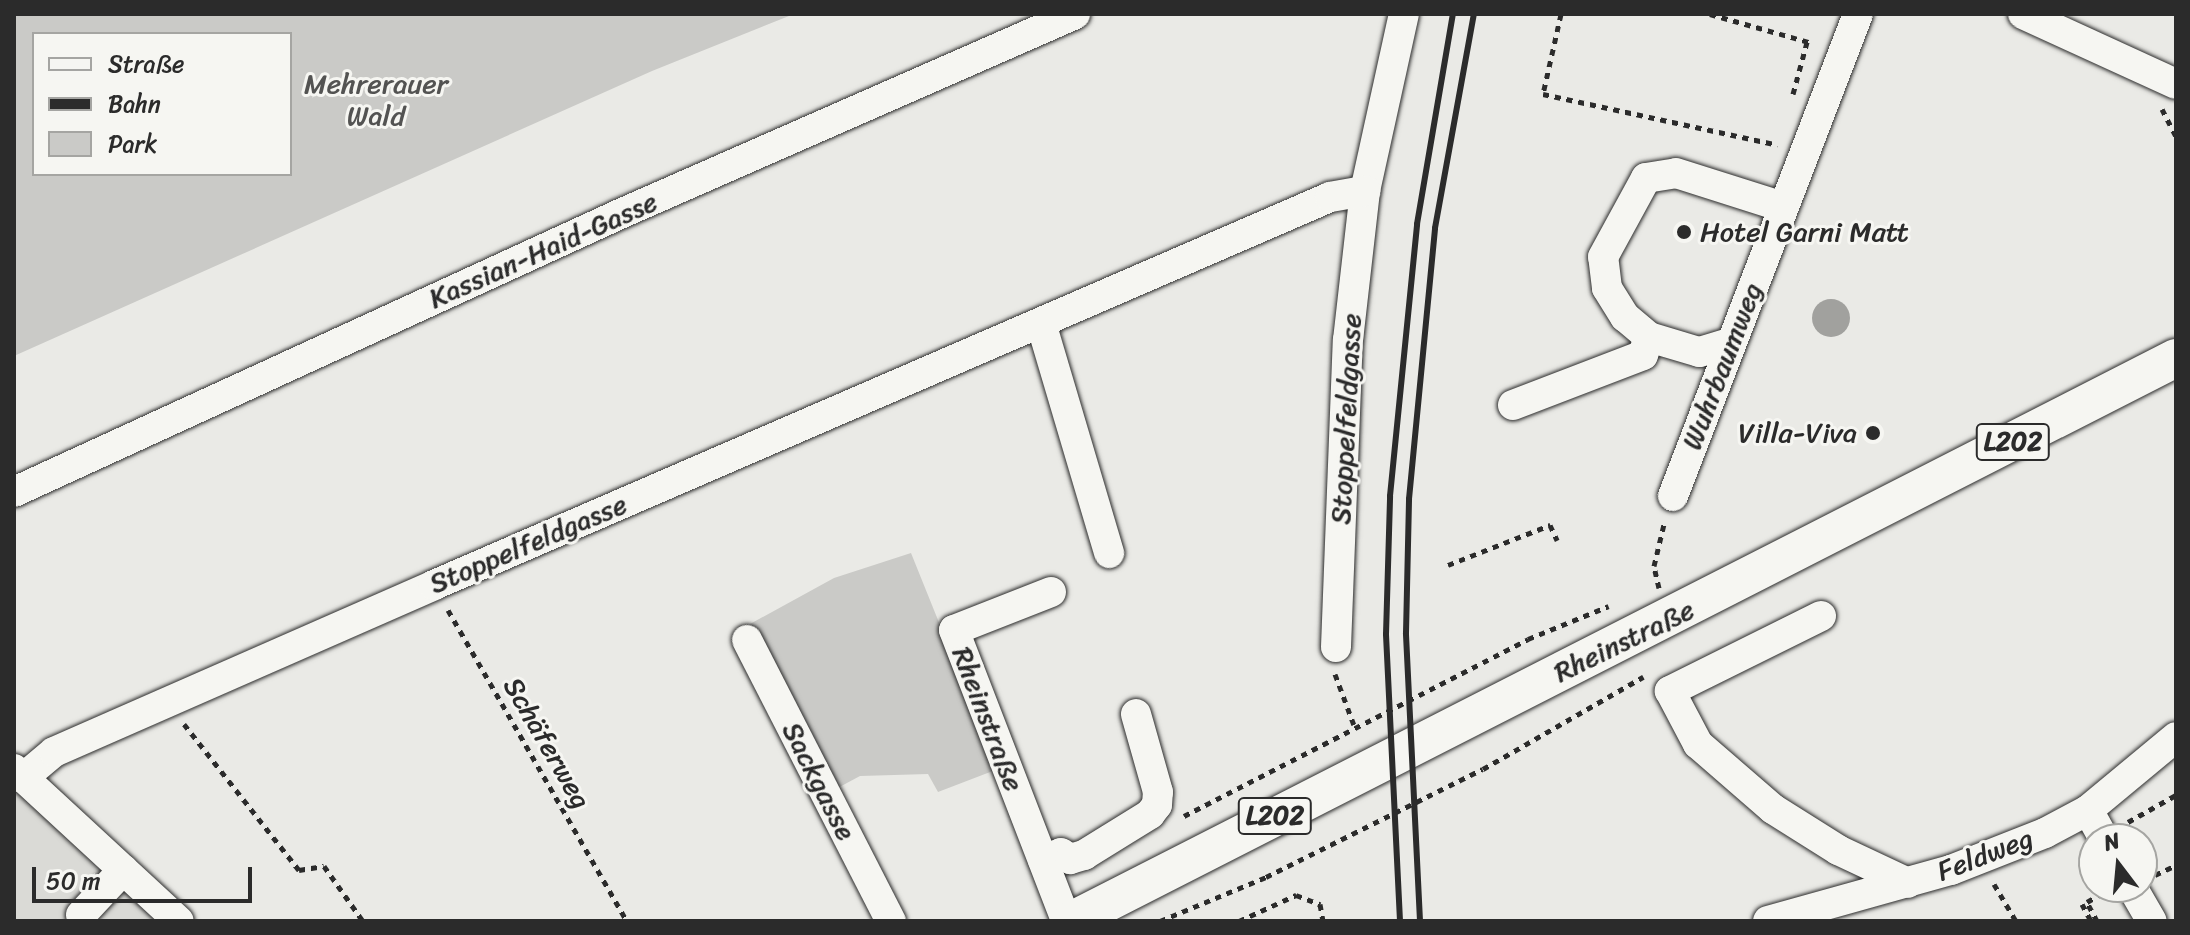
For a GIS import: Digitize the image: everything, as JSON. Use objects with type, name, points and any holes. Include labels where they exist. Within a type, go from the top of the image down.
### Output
[{"type":"main road","name":"Rheinstraße","points":[[1068,921],[2176,358]]},
{"type":"street","name":"Kassian-Haid-Gasse","points":[[14,492],[620,214],[1075,14]]},
{"type":"street","name":"Stoppelfeldgasse","points":[[1336,647],[1348,340],[1365,191],[1404,14]]},
{"type":"street","name":"Wuhrbaumweg","points":[[1673,496],[1729,343],[1858,14]]},
{"type":"street","points":[[2023,14],[2176,84]]},
{"type":"street","points":[[1729,343],[1699,352],[1649,337],[1625,317],[1607,288],[1603,257],[1646,178],[1676,173],[1783,207]]},
{"type":"street","name":"Stoppelfeldgasse","points":[[19,773],[54,752],[164,703],[1330,197],[1365,191]]},
{"type":"street","points":[[1041,323],[1109,553]]},
{"type":"street","points":[[1513,405],[1643,355],[1649,337]]},
{"type":"street","name":"Rheinstraße","points":[[1051,592],[954,630],[1068,921]]},
{"type":"street","points":[[1821,616],[1670,691],[1698,744],[1773,809],[1838,850],[1908,883]]},
{"type":"street","name":"Sackgasse","points":[[747,640],[891,921]]},
{"type":"street","points":[[1043,860],[1061,853],[1070,859],[1084,855],[1150,814],[1157,805],[1158,792],[1136,714]]},
{"type":"street","name":"Feldweg","points":[[2102,823],[2176,737]]},
{"type":"street","points":[[19,773],[179,921]]},
{"type":"street","name":"Feldweg","points":[[1768,921],[2078,833]]},
{"type":"street","points":[[81,915],[123,870]]},
{"type":"street","points":[[2141,903],[2152,921]]},
{"type":"path","points":[[1561,14],[1543,94],[1780,145],[1784,130]]},
{"type":"path","points":[[1710,14],[1844,53]]},
{"type":"path","points":[[1791,101],[1807,42]]},
{"type":"path","points":[[1644,592],[1658,587],[1658,541],[1673,496]]},
{"type":"path","points":[[1448,565],[1550,525],[1557,540]]},
{"type":"path","name":"Schäferweg","points":[[434,585],[627,921]]},
{"type":"path","points":[[1178,819],[1354,725],[1528,639],[1615,604]]},
{"type":"path","points":[[1336,647],[1335,679],[1354,725]]},
{"type":"path","points":[[1160,921],[1266,877],[1483,769],[1651,672]]},
{"type":"path","points":[[164,703],[212,754],[299,870],[324,866],[363,921]]},
{"type":"path","points":[[2110,823],[2176,795]]},
{"type":"path","points":[[1980,860],[2016,921]]},
{"type":"path","points":[[1239,921],[1296,895],[1320,904],[1323,921]]},
{"type":"path","points":[[2083,904],[2091,921]]},
{"type":"path","points":[[2083,904],[2097,921]]},
{"type":"shaded area","points":[[1831,299],[1844,305],[1850,318],[1844,331],[1831,337],[1818,331],[1812,318],[1818,305]]},
{"type":"shaded area","points":[[14,769],[179,921],[14,921]]},
{"type":"green space","name":"Mehrerauer Wald","points":[[14,14],[794,14],[652,71],[14,356]]},
{"type":"green space","points":[[911,553],[998,769],[938,792],[928,774],[860,776],[832,791],[750,624],[834,578]]},
{"type":"railway","points":[[1400,921],[1386,634],[1390,496],[1417,224],[1453,14]]},
{"type":"railway","points":[[1420,921],[1406,633],[1409,499],[1435,228],[1474,14]]},
{"type":"place","name":"Hotel Garni Matt","points":[[1684,232]]},
{"type":"place","name":"Villa-Viva","points":[[1873,433]]}]
